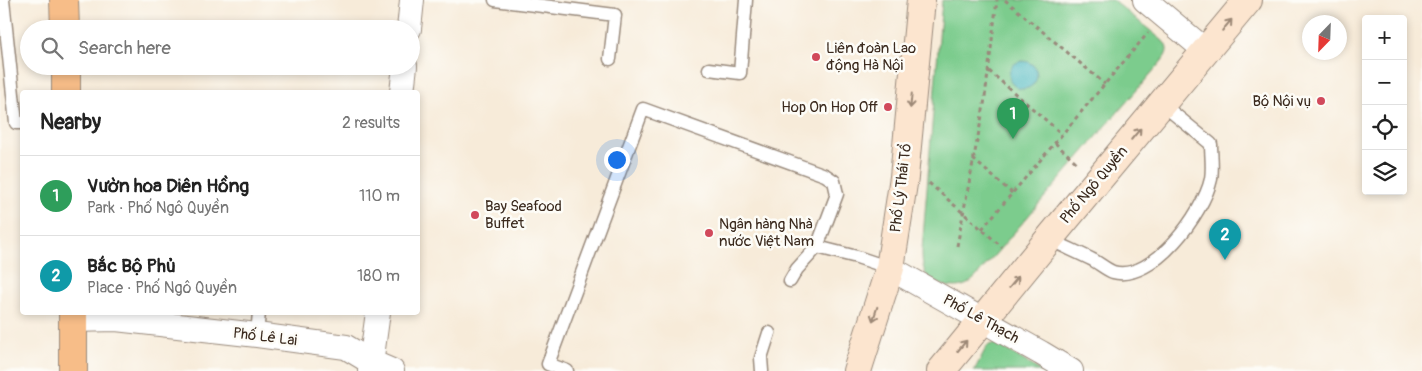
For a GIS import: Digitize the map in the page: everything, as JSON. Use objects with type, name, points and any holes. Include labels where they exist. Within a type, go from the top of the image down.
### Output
[{"type":"main road","points":[[64,0],[65,20]]},
{"type":"main road","points":[[66,75],[66,90]]},
{"type":"main road","points":[[73,316],[73,371]]},
{"type":"street","points":[[410,20],[412,0]]},
{"type":"street","name":"Phố Lý Thái Tổ","points":[[857,371],[890,268],[904,177],[921,0]]},
{"type":"street","points":[[1145,0],[1206,51]]},
{"type":"street","name":"Phố Ngô Quyền","points":[[941,371],[1248,0]]},
{"type":"street","points":[[402,90],[404,75]]},
{"type":"street","name":"Phố Lê Thạch","points":[[890,268],[1070,371]]},
{"type":"street","points":[[378,315],[378,368]]},
{"type":"street","name":"Phố Lê Lai","points":[[73,316],[258,324],[346,347],[378,368]]},
{"type":"lane","points":[[4,0],[16,123],[20,123]]},
{"type":"lane","points":[[495,0],[615,15],[610,59]]},
{"type":"lane","points":[[709,70],[740,73],[746,0]]},
{"type":"lane","points":[[1049,239],[1113,272],[1132,272],[1146,266],[1178,238],[1201,205],[1212,178],[1211,144],[1162,104]]},
{"type":"lane","points":[[567,371],[548,364],[643,109],[818,172],[834,182],[837,194],[817,247],[797,269],[790,281]]},
{"type":"lane","points":[[817,247],[890,268]]},
{"type":"lane","points":[[762,371],[761,358],[768,334]]},
{"type":"path","points":[[957,246],[984,105],[997,0]]},
{"type":"path","points":[[1005,0],[1105,84]]},
{"type":"path","points":[[982,229],[1150,31]]},
{"type":"path","points":[[988,71],[1062,134]]},
{"type":"path","points":[[1055,143],[1076,162]]},
{"type":"path","points":[[973,159],[1012,193]]},
{"type":"path","points":[[927,182],[1002,247]]},
{"type":"green space","points":[[942,0],[1113,0],[1163,41],[1167,49],[1161,62],[975,278],[966,284],[956,287],[941,284],[928,277],[923,267],[922,257]]},
{"type":"green space","points":[[997,344],[1041,371],[974,371],[987,346]]},
{"type":"water","points":[[1023,61],[1033,65],[1037,75],[1033,85],[1023,89],[1013,85],[1009,75],[1013,65]]},
{"type":"place","name":"Liên đoàn Lao động Hà Nội","points":[[816,57]]},
{"type":"place","name":"Bộ Nội vụ","points":[[1321,101]]},
{"type":"place","name":"Hop On Hop Off","points":[[888,107]]},
{"type":"place","name":"Vườn hoa Diên Hồng","points":[[1013,139]]},
{"type":"place","name":"Bay Seafood Buffet","points":[[475,215]]},
{"type":"place","name":"Ngân hàng Nhà nước Việt Nam","points":[[709,233]]},
{"type":"place","name":"Bắc Bộ Phủ","points":[[1225,260]]}]
